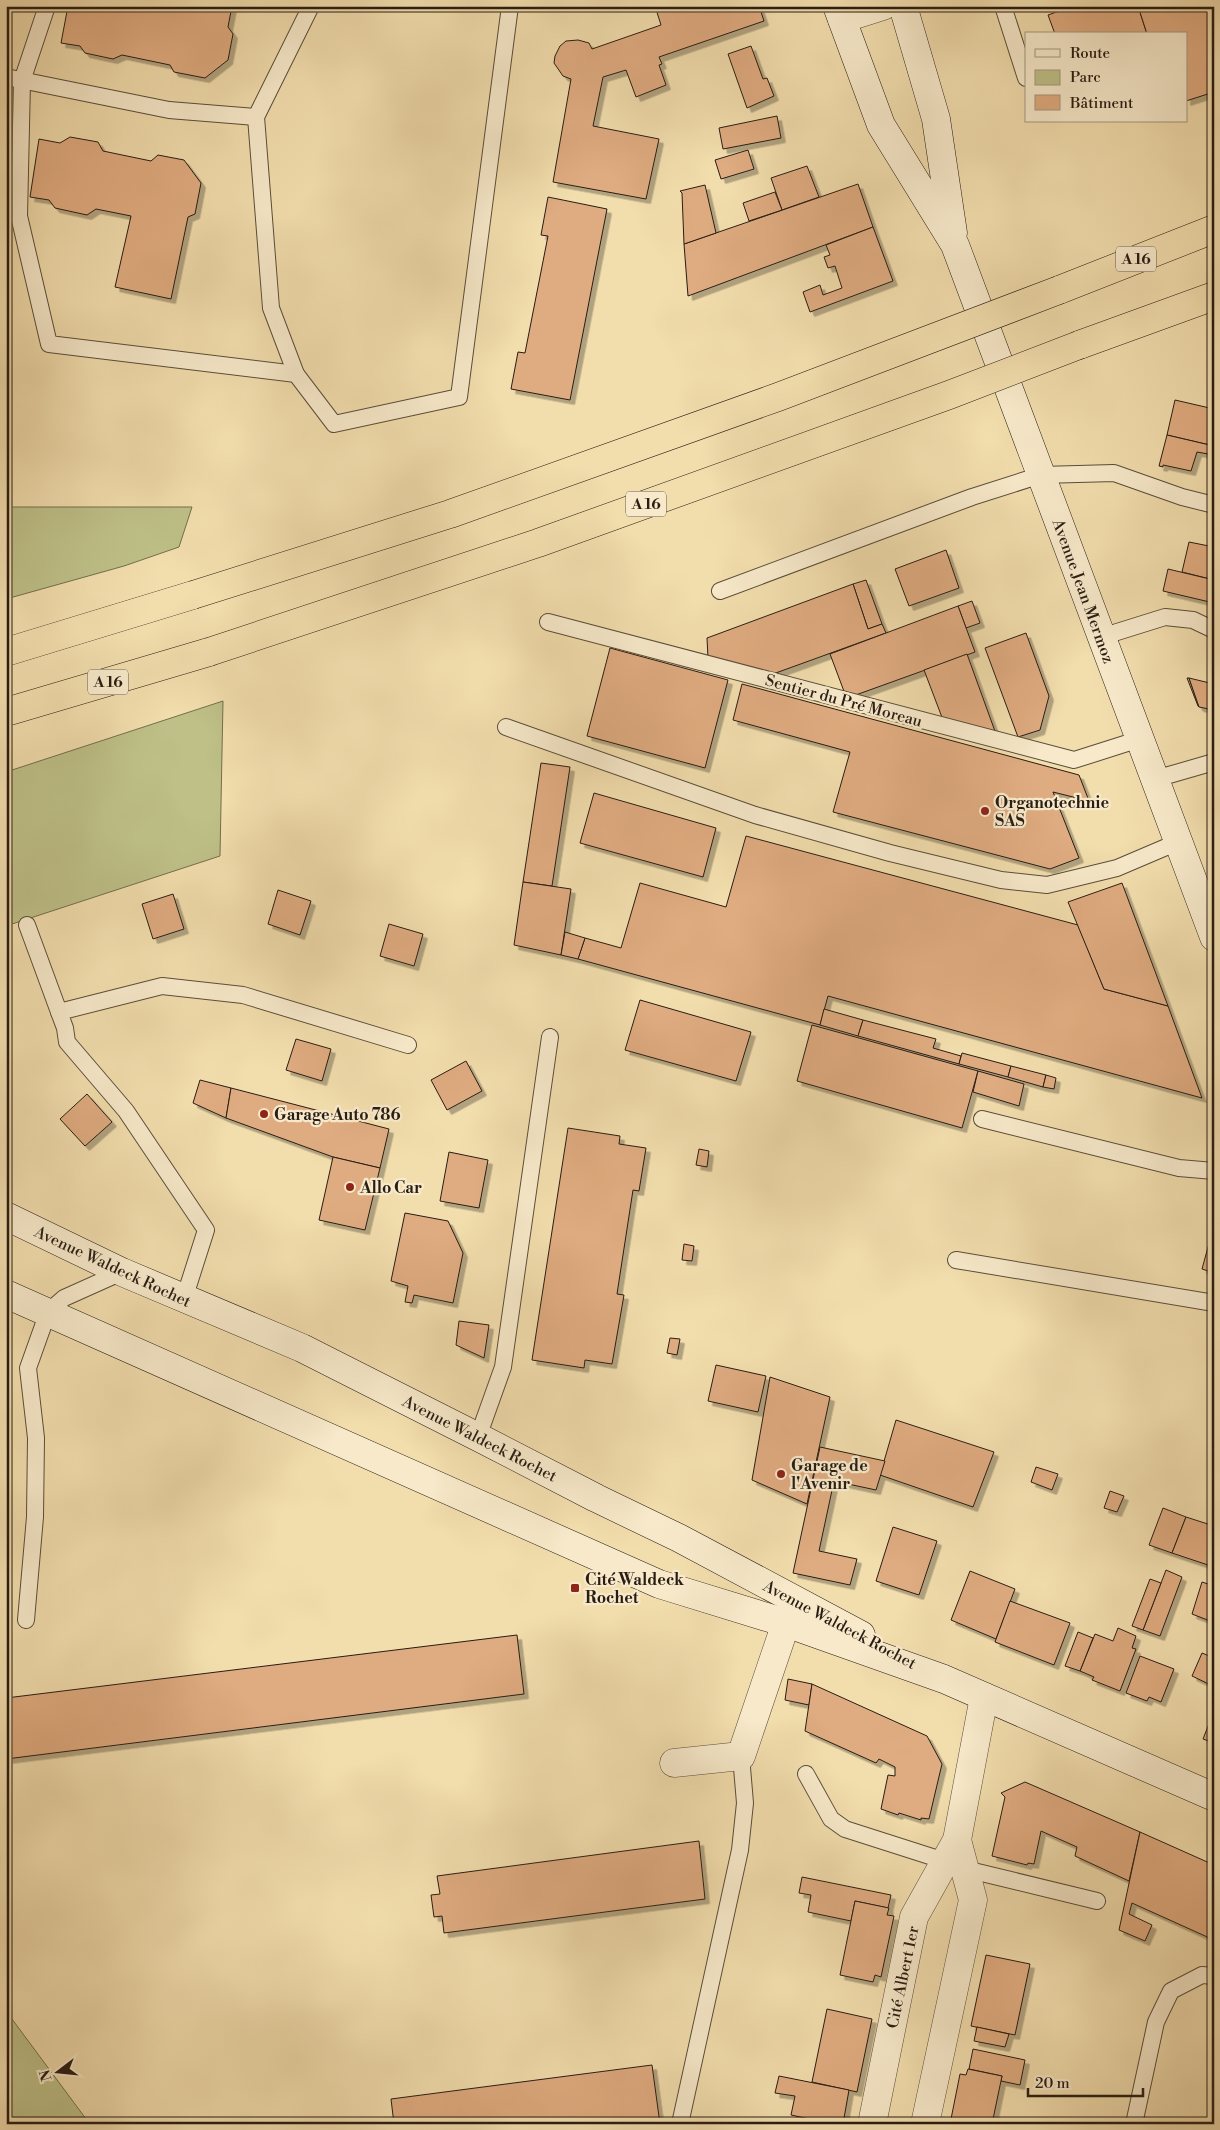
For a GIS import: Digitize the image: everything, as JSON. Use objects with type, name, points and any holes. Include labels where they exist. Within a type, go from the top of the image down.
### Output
[{"type":"highway","name":"A 16","points":[[6,652],[450,514],[778,397],[1214,229]]},
{"type":"highway","name":"A 16","points":[[6,712],[209,652],[538,543],[950,396],[1079,345],[1214,296]]},
{"type":"main road","points":[[839,13],[883,6]]},
{"type":"main road","name":"Avenue Jean Mermoz","points":[[903,6],[936,119],[955,245]]},
{"type":"main road","name":"Avenue Jean Mermoz","points":[[839,13],[881,125],[955,245],[1214,937]]},
{"type":"main road","name":"Avenue Waldeck Rochet","points":[[6,1216],[122,1272],[302,1348],[478,1436],[596,1498],[679,1538],[944,1680]]},
{"type":"main road","name":"Avenue Waldeck Rochet","points":[[6,1294],[659,1584],[786,1623],[944,1680],[1214,1797]]},
{"type":"main road","points":[[674,1763],[740,1756],[786,1623]]},
{"type":"main road","name":"Cité Albert 1er","points":[[872,2124],[914,1917],[956,1857],[984,1697]]},
{"type":"main road","name":"Cité Albert 1er","points":[[925,2124],[973,1900],[956,1857]]},
{"type":"lane","points":[[46,6],[14,79],[19,216],[49,344],[296,374]]},
{"type":"lane","points":[[311,6],[256,117],[271,308],[296,374],[334,424],[459,397],[510,6]]},
{"type":"lane","points":[[1009,8],[1025,74]]},
{"type":"lane","points":[[14,79],[168,110],[256,117]]},
{"type":"lane","points":[[720,591],[972,497],[1041,475],[1114,473],[1182,497],[1214,505]]},
{"type":"lane","points":[[1101,637],[1165,617],[1193,620],[1214,630]]},
{"type":"lane","name":"Sentier du Pré Moreau","points":[[548,622],[1074,760],[1140,740]]},
{"type":"lane","points":[[506,727],[755,815],[890,853],[1001,880],[1047,885],[1117,868],[1178,842]]},
{"type":"lane","points":[[1155,779],[1214,762]]},
{"type":"lane","points":[[27,925],[65,1028],[66,1042],[126,1111],[206,1230],[184,1299]]},
{"type":"lane","points":[[59,1012],[162,986],[243,995],[408,1045]]},
{"type":"lane","points":[[478,1436],[503,1367],[550,1037]]},
{"type":"lane","points":[[982,1119],[1179,1168],[1214,1172]]},
{"type":"lane","points":[[956,1260],[1214,1303]]},
{"type":"lane","points":[[26,1620],[35,1517],[36,1438],[28,1368],[48,1312],[64,1298],[122,1272]]},
{"type":"lane","points":[[680,2124],[740,1850],[745,1803],[740,1756]]},
{"type":"lane","points":[[806,1774],[831,1819],[846,1829],[956,1857],[1097,1901]]},
{"type":"lane","points":[[1134,2124],[1156,2022],[1171,1991],[1202,1975],[1214,1976]]},
{"type":"green space","points":[[6,507],[192,507],[179,547],[124,566],[6,599]]},
{"type":"green space","points":[[223,701],[220,856],[6,926],[6,772]]},
{"type":"green space","points":[[9,2015],[90,2124],[6,2124],[6,2016]]},
{"type":"building","points":[[68,6],[232,6],[228,27],[233,34],[228,60],[205,78],[174,72],[170,65],[122,55],[113,59],[85,53],[80,46],[61,43]]},
{"type":"building","points":[[655,6],[708,6],[709,9],[717,6],[759,6],[764,21],[659,57],[662,64],[659,65],[666,85],[636,97],[626,70],[603,77],[593,126],[659,139],[646,199],[553,182],[571,79],[563,76],[554,63],[560,46],[566,41],[578,40],[589,43],[592,49],[661,25]]},
{"type":"building","points":[[1073,6],[1138,6],[1146,32],[1054,32],[1048,15]]},
{"type":"building","points":[[1138,6],[1214,6],[1214,92],[1188,100],[1188,32],[1146,32]]},
{"type":"building","points":[[751,46],[763,79],[767,78],[774,96],[747,108],[728,54]]},
{"type":"building","points":[[777,116],[781,138],[723,149],[719,128]]},
{"type":"building","points":[[70,137],[98,142],[103,151],[151,161],[158,155],[184,160],[201,183],[195,214],[188,217],[171,299],[115,287],[131,216],[96,209],[87,215],[55,208],[49,200],[30,197],[39,139],[60,143]]},
{"type":"building","points":[[748,150],[754,169],[721,179],[715,160]]},
{"type":"building","points":[[807,166],[819,197],[782,210],[771,178]]},
{"type":"building","points":[[858,184],[873,227],[688,296],[684,244]]},
{"type":"building","points":[[705,185],[716,233],[684,244],[682,193],[680,191]]},
{"type":"building","points":[[775,192],[782,210],[749,221],[743,203]]},
{"type":"building","points":[[548,197],[607,209],[570,400],[511,389],[518,352],[525,353],[548,236],[541,235]]},
{"type":"building","points":[[873,227],[893,281],[810,312],[803,292],[820,285],[823,295],[842,288],[835,266],[828,268],[824,257],[830,255],[826,245]]},
{"type":"building","points":[[1175,400],[1214,409],[1214,446],[1167,435]]},
{"type":"building","points":[[1167,435],[1214,446],[1214,455],[1197,452],[1191,471],[1163,465],[1163,467],[1159,466]]},
{"type":"building","points":[[1189,542],[1214,547],[1214,580],[1182,572]]},
{"type":"building","points":[[946,550],[959,588],[909,606],[895,569]]},
{"type":"building","points":[[1168,569],[1214,580],[1214,603],[1163,591]]},
{"type":"building","points":[[866,580],[882,624],[868,629],[853,584]]},
{"type":"building","points":[[853,584],[868,629],[882,624],[886,633],[773,674],[708,658],[707,638]]},
{"type":"building","points":[[972,601],[980,623],[966,628],[958,606]]},
{"type":"building","points":[[958,606],[975,652],[853,696],[845,694],[830,654]]},
{"type":"building","points":[[1026,633],[1049,696],[1040,730],[1018,737],[985,648]]},
{"type":"building","points":[[610,648],[728,680],[705,768],[587,736]]},
{"type":"building","points":[[967,654],[996,734],[943,720],[924,670]]},
{"type":"building","points":[[1187,678],[1189,678],[1199,707],[1198,706]]},
{"type":"building","points":[[1189,678],[1214,684],[1214,710],[1199,707]]},
{"type":"building","points":[[742,684],[1079,775],[1089,801],[1053,792],[1079,858],[1050,869],[833,812],[850,752],[733,720]]},
{"type":"building","points":[[541,763],[570,767],[552,886],[523,882]]},
{"type":"building","points":[[594,793],[716,828],[703,877],[580,843]]},
{"type":"building","points":[[746,836],[1078,925],[1104,989],[1168,1006],[1202,1098],[828,996],[820,1025],[578,959],[585,938],[621,948],[640,883],[726,907]]},
{"type":"building","points":[[523,882],[571,889],[561,955],[514,945]]},
{"type":"building","points":[[1122,883],[1168,1006],[1104,989],[1068,902]]},
{"type":"building","points":[[278,890],[311,901],[300,935],[268,924]]},
{"type":"building","points":[[173,894],[184,929],[153,939],[142,904]]},
{"type":"building","points":[[389,924],[423,934],[414,966],[380,956]]},
{"type":"building","points":[[565,932],[585,938],[578,959],[561,955]]},
{"type":"building","points":[[640,1000],[751,1032],[736,1081],[625,1050]]},
{"type":"building","points":[[824,1009],[863,1020],[858,1036],[820,1025]]},
{"type":"building","points":[[863,1020],[936,1039],[933,1048],[961,1056],[959,1064],[858,1036]]},
{"type":"building","points":[[812,1025],[978,1071],[962,1128],[797,1081]]},
{"type":"building","points":[[296,1039],[331,1049],[322,1081],[286,1070]]},
{"type":"building","points":[[962,1053],[1011,1066],[1008,1077],[959,1064]]},
{"type":"building","points":[[466,1061],[482,1091],[447,1110],[431,1080]]},
{"type":"building","points":[[1011,1066],[1046,1075],[1043,1087],[1008,1077]]},
{"type":"building","points":[[978,1071],[1024,1084],[1019,1106],[973,1092]]},
{"type":"building","points":[[1046,1075],[1056,1078],[1054,1089],[1043,1087]]},
{"type":"building","points":[[200,1080],[231,1088],[226,1118],[193,1103]]},
{"type":"building","points":[[231,1088],[389,1129],[380,1168],[333,1157],[226,1118]]},
{"type":"building","points":[[87,1094],[112,1122],[85,1146],[60,1119]]},
{"type":"building","points":[[568,1128],[620,1136],[619,1144],[646,1148],[639,1191],[633,1190],[617,1294],[624,1295],[612,1364],[585,1360],[584,1368],[532,1360]]},
{"type":"building","points":[[699,1149],[709,1151],[707,1167],[696,1165]]},
{"type":"building","points":[[449,1152],[488,1160],[479,1208],[440,1201]]},
{"type":"building","points":[[333,1157],[380,1168],[365,1230],[319,1220]]},
{"type":"building","points":[[405,1213],[448,1221],[463,1253],[453,1303],[414,1295],[412,1303],[405,1302],[408,1286],[391,1281]]},
{"type":"building","points":[[1211,1236],[1214,1236],[1214,1273],[1202,1269]]},
{"type":"building","points":[[684,1244],[694,1246],[692,1261],[682,1260]]},
{"type":"building","points":[[459,1321],[489,1325],[484,1358],[456,1345]]},
{"type":"building","points":[[670,1338],[680,1339],[677,1355],[667,1353]]},
{"type":"building","points":[[716,1365],[766,1376],[758,1412],[708,1401]]},
{"type":"building","points":[[770,1377],[830,1397],[807,1504],[752,1480]]},
{"type":"building","points":[[896,1420],[994,1452],[973,1507],[880,1475]]},
{"type":"building","points":[[820,1447],[885,1461],[876,1490],[834,1481],[819,1551],[857,1559],[850,1585],[793,1573]]},
{"type":"building","points":[[1036,1467],[1058,1474],[1052,1490],[1031,1482]]},
{"type":"building","points":[[1110,1491],[1124,1496],[1117,1512],[1104,1508]]},
{"type":"building","points":[[1163,1508],[1186,1517],[1172,1553],[1149,1545]]},
{"type":"building","points":[[1186,1517],[1214,1526],[1214,1567],[1172,1553]]},
{"type":"building","points":[[893,1527],[937,1541],[919,1595],[876,1581]]},
{"type":"building","points":[[1166,1570],[1182,1577],[1160,1636],[1143,1630]]},
{"type":"building","points":[[970,1571],[1015,1589],[996,1639],[951,1620]]},
{"type":"building","points":[[1150,1579],[1161,1583],[1143,1630],[1132,1626]]},
{"type":"building","points":[[1202,1582],[1214,1586],[1214,1611],[1210,1621],[1192,1614]]},
{"type":"building","points":[[1010,1601],[1070,1623],[1054,1665],[995,1642]]},
{"type":"building","points":[[1118,1628],[1136,1636],[1132,1648],[1136,1649],[1120,1691],[1092,1680],[1094,1677],[1080,1671],[1095,1634],[1113,1641]]},
{"type":"building","points":[[1078,1632],[1093,1638],[1080,1671],[1065,1666]]},
{"type":"building","points":[[517,1635],[524,1694],[6,1759],[6,1698]]},
{"type":"building","points":[[1202,1653],[1214,1658],[1213,1686],[1192,1676]]},
{"type":"building","points":[[1140,1656],[1174,1669],[1161,1702],[1149,1697],[1147,1701],[1126,1693]]},
{"type":"building","points":[[788,1679],[812,1684],[809,1705],[785,1700]]},
{"type":"building","points":[[812,1684],[927,1736],[942,1764],[929,1819],[921,1818],[921,1820],[881,1809],[888,1775],[895,1776],[895,1767],[879,1759],[876,1763],[805,1731]]},
{"type":"building","points":[[1214,1711],[1214,1743],[1203,1739]]},
{"type":"building","points":[[1025,1782],[1140,1832],[1129,1881],[1075,1856],[1077,1847],[1041,1831],[1034,1864],[1028,1863],[1027,1865],[992,1856],[1005,1797],[1001,1793]]},
{"type":"building","points":[[1140,1832],[1214,1865],[1214,1940],[1132,1903],[1129,1914],[1152,1925],[1145,1941],[1119,1930]]},
{"type":"building","points":[[699,1841],[705,1899],[444,1933],[442,1916],[434,1917],[431,1895],[440,1894],[437,1876]]},
{"type":"building","points":[[802,1877],[891,1895],[888,1908],[855,1901],[851,1921],[808,1912],[811,1895],[799,1893]]},
{"type":"building","points":[[855,1901],[889,1908],[887,1915],[894,1916],[881,1977],[875,1975],[873,1982],[840,1975]]},
{"type":"building","points":[[986,1955],[1030,1964],[1015,2035],[971,2026]]},
{"type":"building","points":[[827,2009],[872,2019],[857,2092],[812,2082]]},
{"type":"building","points":[[977,2027],[1009,2034],[1005,2047],[974,2041]]},
{"type":"building","points":[[973,2049],[1025,2060],[1020,2085],[1001,2081],[1002,2076],[969,2069]]},
{"type":"building","points":[[652,2065],[660,2124],[394,2124],[391,2099]]},
{"type":"building","points":[[968,2069],[1002,2076],[992,2124],[950,2124],[960,2074],[966,2075]]},
{"type":"building","points":[[779,2076],[849,2090],[843,2124],[833,2124],[791,2115],[795,2096],[775,2093]]},
{"type":"building","points":[[809,2119],[833,2124],[808,2124]]},
{"type":"place","name":"Organotechnie SAS","points":[[985,811]]},
{"type":"place","name":"Garage Auto 786","points":[[264,1114]]},
{"type":"place","name":"Allo Car","points":[[350,1187]]},
{"type":"place","name":"Garage de l'Avenir","points":[[781,1474]]},
{"type":"place","name":"Cité Waldeck Rochet","points":[[575,1588]]}]
